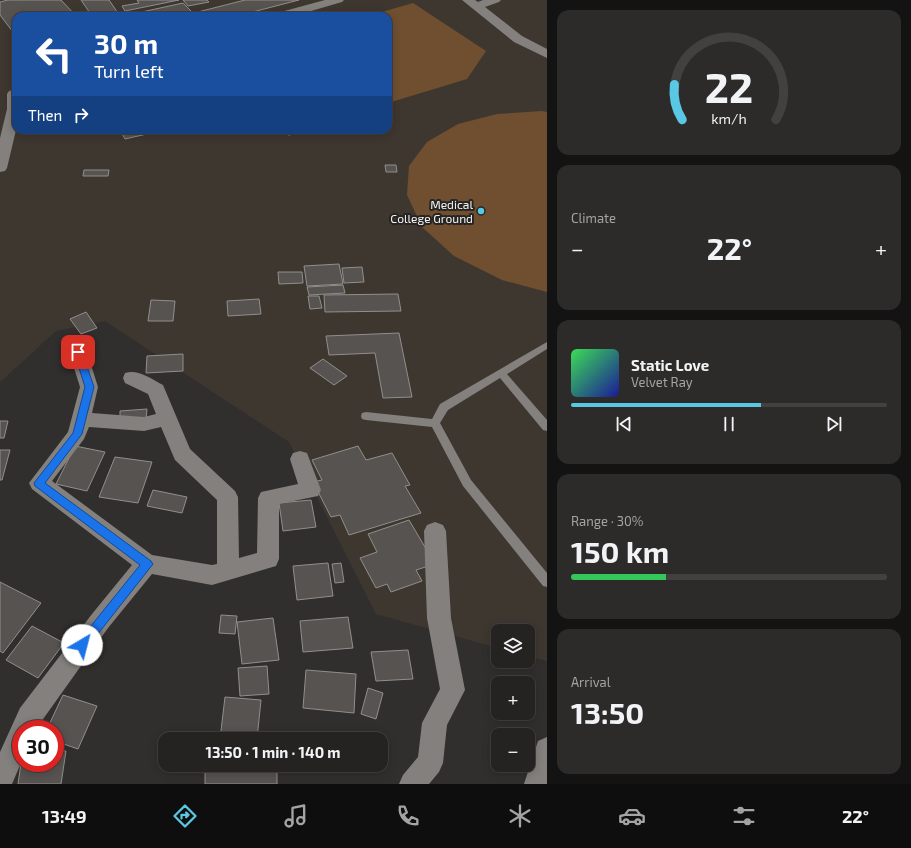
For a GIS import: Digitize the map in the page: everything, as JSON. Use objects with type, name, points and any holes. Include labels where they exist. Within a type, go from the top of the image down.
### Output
[{"type":"street","points":[[295,12],[338,0]]},
{"type":"street","points":[[472,3],[495,0]]},
{"type":"street","points":[[472,3],[518,39],[547,54]]},
{"type":"street","points":[[0,168],[12,117]]},
{"type":"street","points":[[78,352],[90,387],[77,434],[39,483],[148,564],[212,575],[268,559],[268,498],[311,490],[300,459]]},
{"type":"street","points":[[132,378],[156,390],[182,454],[228,497],[228,570]]},
{"type":"street","points":[[81,420],[144,424],[167,418]]},
{"type":"street","points":[[412,784],[430,763],[435,723],[453,690],[439,618],[435,531]]},
{"type":"street","points":[[28,720],[100,621],[148,564]]},
{"type":"street","points":[[537,784],[546,750]]},
{"type":"street","points":[[0,782],[12,755]]},
{"type":"lane","points":[[436,423],[444,407],[547,345]]},
{"type":"lane","points":[[501,373],[547,427]]},
{"type":"lane","points":[[366,416],[436,423]]},
{"type":"lane","points":[[436,423],[467,483],[547,582]]},
{"type":"shaded area","points":[[0,0],[547,0],[547,661],[535,658],[535,624],[491,624],[491,646],[376,614],[289,442],[105,321],[56,331],[0,382]]},
{"type":"shaded area","points":[[413,3],[486,51],[467,79],[392,102],[392,12],[382,12]]},
{"type":"shaded area","name":"Medical College Ground","points":[[547,112],[547,292],[502,280],[454,256],[422,227],[407,195],[409,166],[427,142],[458,124],[497,114]]},
{"type":"building","points":[[8,0],[61,0],[72,12],[12,12],[12,31],[0,15],[0,2]]},
{"type":"building","points":[[81,0],[109,0],[117,12],[89,12]]},
{"type":"building","points":[[137,0],[179,0],[125,11],[122,6],[139,3]]},
{"type":"building","points":[[183,0],[207,0],[209,2],[188,6]]},
{"type":"building","points":[[245,0],[299,0],[252,12],[198,12]]},
{"type":"building","points":[[183,3],[191,11],[187,12],[142,12]]},
{"type":"building","points":[[122,134],[147,134],[125,139]]},
{"type":"building","points":[[385,165],[396,165],[397,172],[386,172]]},
{"type":"building","points":[[84,170],[109,170],[108,176],[83,176]]},
{"type":"building","points":[[339,264],[343,284],[307,286],[304,266]]},
{"type":"building","points":[[362,267],[364,282],[344,283],[342,268]]},
{"type":"building","points":[[278,272],[302,272],[303,283],[279,284]]},
{"type":"building","points":[[343,285],[345,293],[309,295],[307,287]]},
{"type":"building","points":[[398,294],[401,311],[325,312],[324,295]]},
{"type":"building","points":[[308,296],[319,296],[322,308],[310,309]]},
{"type":"building","points":[[259,299],[261,314],[228,316],[227,301]]},
{"type":"building","points":[[151,300],[175,301],[173,321],[148,321]]},
{"type":"building","points":[[86,312],[97,328],[81,334],[70,319]]},
{"type":"building","points":[[399,333],[412,397],[383,398],[375,353],[329,355],[326,336]]},
{"type":"building","points":[[183,354],[183,371],[146,373],[147,356]]},
{"type":"building","points":[[323,359],[347,376],[334,385],[310,368]]},
{"type":"building","points":[[147,409],[146,420],[120,421],[120,411]]},
{"type":"building","points":[[0,421],[8,421],[4,438],[0,438]]},
{"type":"building","points":[[75,446],[105,452],[87,491],[56,484]]},
{"type":"building","points":[[358,446],[366,460],[392,453],[410,485],[405,486],[421,513],[349,535],[340,515],[331,517],[313,482],[322,480],[312,460]]},
{"type":"building","points":[[0,450],[10,450],[2,480],[0,480]]},
{"type":"building","points":[[115,457],[152,462],[138,503],[99,497]]},
{"type":"building","points":[[153,490],[187,497],[182,513],[147,506]]},
{"type":"building","points":[[311,500],[316,527],[283,531],[279,503]]},
{"type":"building","points":[[409,520],[435,564],[416,570],[422,581],[391,592],[387,584],[376,588],[360,558],[377,552],[368,534]]},
{"type":"building","points":[[328,563],[333,596],[297,600],[293,566]]},
{"type":"building","points":[[341,563],[344,582],[335,583],[332,564]]},
{"type":"building","points":[[0,582],[41,603],[3,653],[0,651]]},
{"type":"building","points":[[221,615],[237,616],[235,634],[219,633]]},
{"type":"building","points":[[348,617],[353,648],[303,652],[300,621]]},
{"type":"building","points":[[273,618],[279,660],[242,664],[237,622]]},
{"type":"building","points":[[32,626],[64,643],[38,678],[6,660]]},
{"type":"building","points":[[408,650],[413,679],[376,681],[371,652]]},
{"type":"building","points":[[267,666],[269,694],[240,696],[238,668]]},
{"type":"building","points":[[306,670],[356,674],[354,713],[303,708]]},
{"type":"building","points":[[368,688],[383,693],[376,719],[361,714]]},
{"type":"building","points":[[63,695],[97,706],[78,749],[64,744],[64,720],[51,720]]},
{"type":"building","points":[[225,697],[261,700],[258,732],[221,732]]},
{"type":"building","points":[[64,751],[66,751],[64,764]]},
{"type":"building","points":[[20,772],[63,772],[61,784],[18,784]]},
{"type":"building","points":[[205,772],[277,772],[277,784],[205,784]]},
{"type":"place","name":"Medical College Ground","points":[[481,211]]},
{"type":"route","points":[[78,352],[90,387],[77,434],[39,483],[148,564],[100,621],[82,645]]}]
